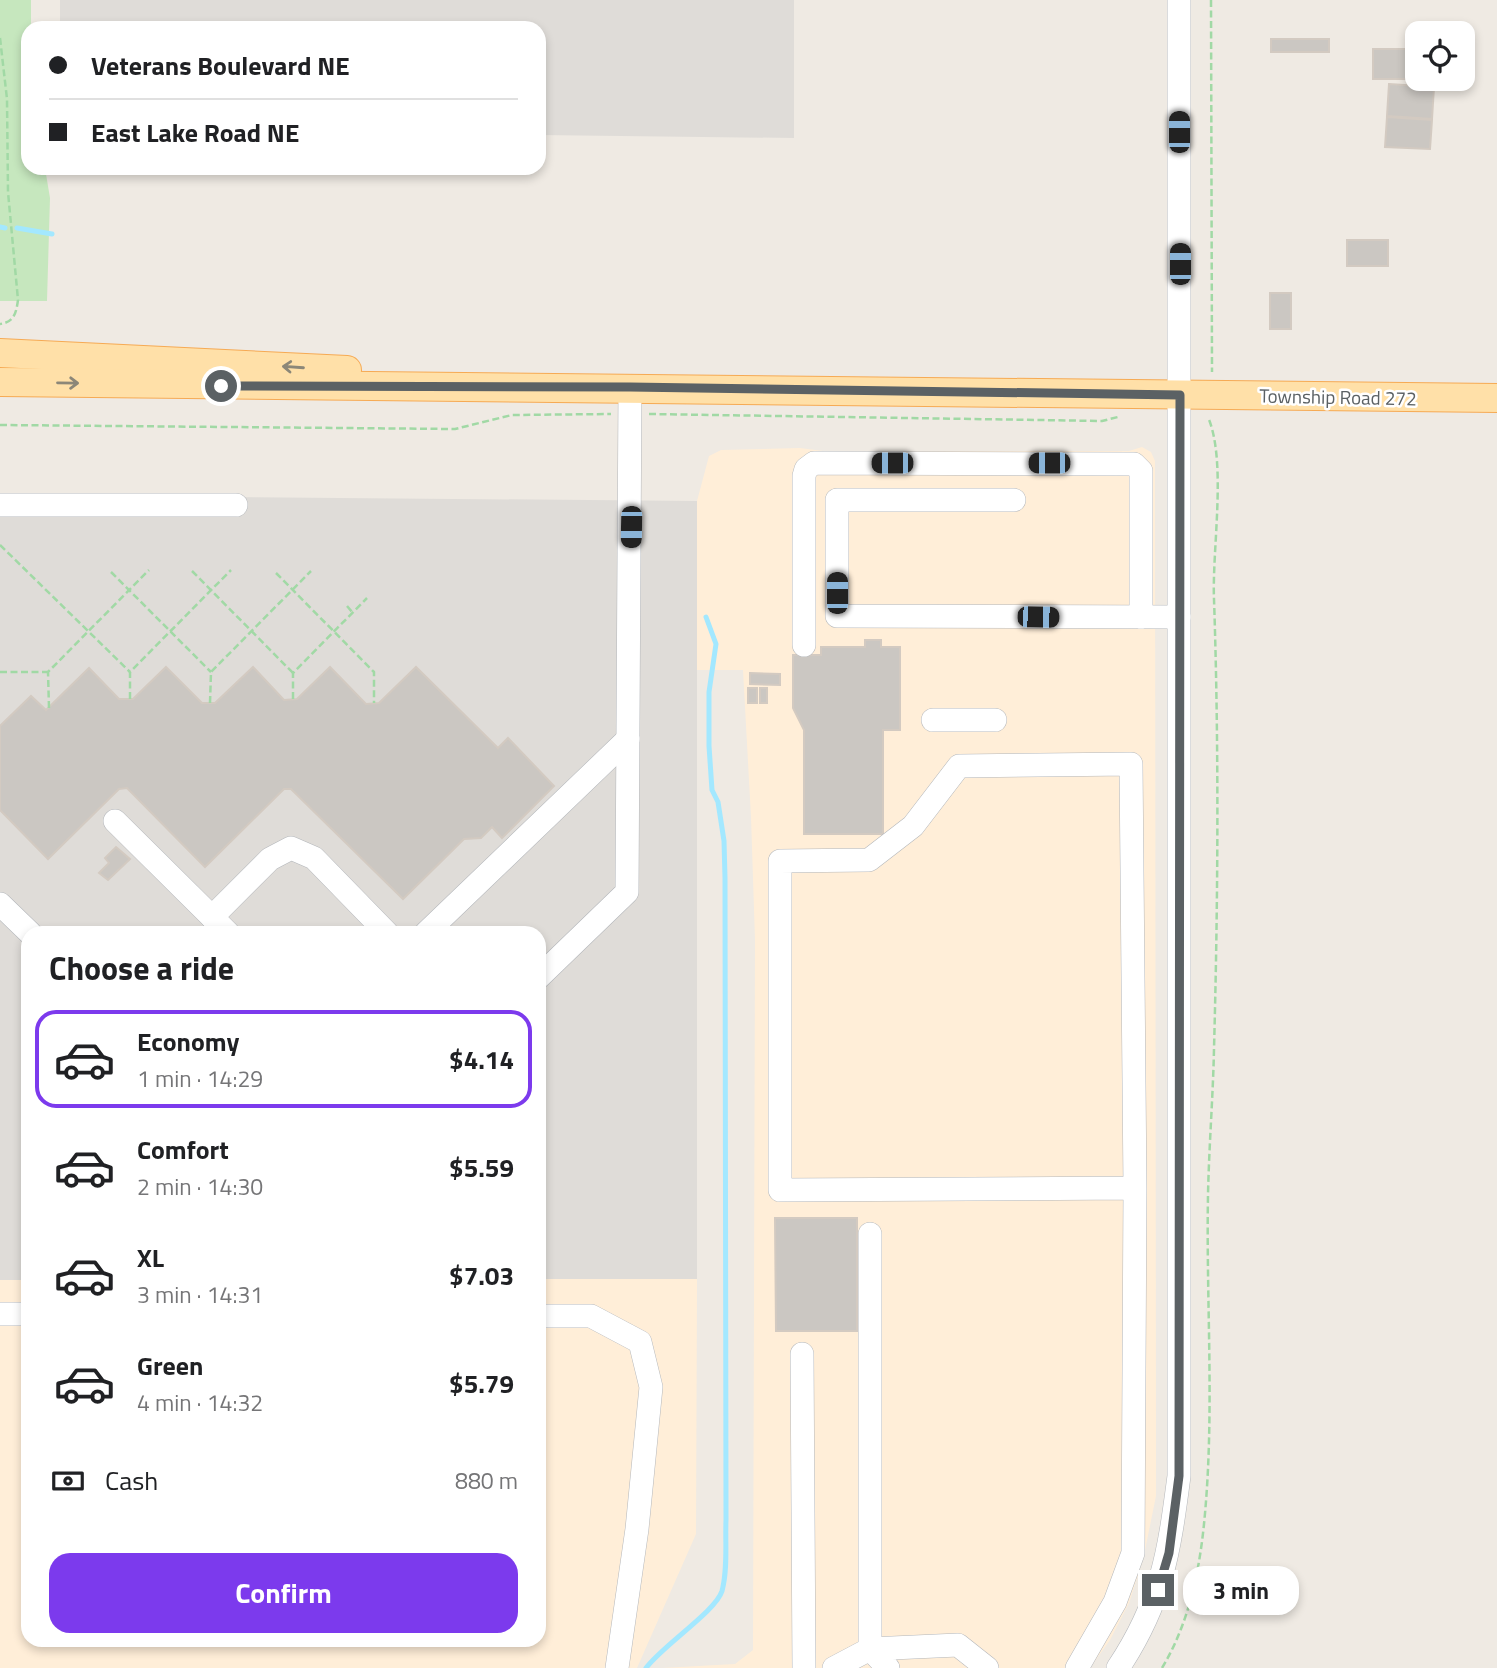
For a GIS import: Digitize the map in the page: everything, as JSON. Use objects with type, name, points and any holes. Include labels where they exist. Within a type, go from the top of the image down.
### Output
[{"type":"main road","points":[[0,353],[213,362],[630,400]]},
{"type":"main road","points":[[0,382],[332,388],[630,400]]},
{"type":"main road","name":"Township Road 272","points":[[630,400],[1180,395],[1497,398]]},
{"type":"street","points":[[1118,1668],[1153,1609],[1169,1553],[1179,1476],[1179,0]]},
{"type":"street","points":[[546,971],[626,892],[630,400]]},
{"type":"street","points":[[804,645],[804,476],[806,469],[814,463],[1134,464],[1141,471],[1141,617]]},
{"type":"street","points":[[1014,500],[837,500],[837,616],[1179,617]]},
{"type":"street","points":[[0,505],[236,505]]},
{"type":"street","points":[[933,720],[995,720]]},
{"type":"street","points":[[433,926],[628,739]]},
{"type":"street","points":[[1077,1668],[1115,1602],[1133,1553],[1135,1188],[1131,764],[959,766],[913,826],[869,860],[780,861],[780,1190],[1135,1188]]},
{"type":"street","points":[[115,821],[220,925],[270,859],[291,848],[314,858],[380,926]]},
{"type":"street","points":[[0,904],[23,926]]},
{"type":"street","points":[[870,1234],[870,1649],[888,1668]]},
{"type":"street","points":[[0,1314],[21,1314]]},
{"type":"street","points":[[546,1316],[592,1317],[640,1342],[651,1387],[637,1529],[617,1668]]},
{"type":"street","points":[[802,1354],[804,1668]]},
{"type":"street","points":[[834,1668],[870,1649],[958,1645],[987,1668]]},
{"type":"path","points":[[1211,0],[1213,360]]},
{"type":"path","points":[[0,38],[7,99],[8,192],[18,300],[16,316],[8,323],[0,324]]},
{"type":"path","points":[[0,425],[455,429],[512,415],[630,400],[1088,421],[1126,415]]},
{"type":"path","points":[[1162,1668],[1182,1632],[1188,1611],[1204,1525],[1208,1431],[1208,1194],[1216,950],[1213,568],[1217,474],[1216,441],[1208,417]]},
{"type":"path","points":[[0,545],[130,672]]},
{"type":"path","points":[[0,672],[48,672],[149,570]]},
{"type":"path","points":[[130,699],[130,672],[231,570]]},
{"type":"path","points":[[192,571],[293,673]]},
{"type":"path","points":[[210,703],[211,672],[311,571]]},
{"type":"path","points":[[111,572],[211,672]]},
{"type":"path","points":[[276,573],[374,672],[374,704]]},
{"type":"path","points":[[293,699],[293,673],[368,598]]},
{"type":"path","points":[[347,606],[353,613]]},
{"type":"path","points":[[48,672],[49,708]]},
{"type":"shaded area","points":[[60,0],[794,0],[794,138],[546,135],[546,21],[60,21]]},
{"type":"shaded area","points":[[1142,447],[1151,452],[1155,461],[1156,1496],[1143,1560],[1129,1603],[1110,1640],[1090,1668],[662,1668],[735,1664],[753,1650],[755,940],[751,817],[743,670],[695,670],[697,501],[709,456],[721,450],[800,448],[823,451],[1129,451]]},
{"type":"shaded area","points":[[0,495],[697,501],[697,1279],[546,1279],[546,926],[21,926],[21,1280],[0,1280]]},
{"type":"shaded area","points":[[546,1279],[697,1279],[696,1534],[637,1668],[0,1668],[0,1280],[21,1280],[21,1647],[546,1647]]},
{"type":"green space","points":[[0,0],[31,0],[31,21],[21,21],[21,175],[46,175],[50,198],[47,301],[0,301]]},
{"type":"building","points":[[1271,39],[1329,39],[1329,52],[1271,52]]},
{"type":"building","points":[[1373,49],[1405,49],[1405,79],[1373,79]]},
{"type":"building","points":[[1389,84],[1405,85],[1405,91],[1434,91],[1432,119],[1387,116]]},
{"type":"building","points":[[1387,117],[1432,120],[1430,149],[1385,147]]},
{"type":"building","points":[[1347,240],[1388,240],[1388,266],[1347,266]]},
{"type":"building","points":[[1270,293],[1291,293],[1291,329],[1270,329]]},
{"type":"building","points":[[865,640],[881,640],[881,647],[900,647],[900,730],[883,730],[883,834],[804,834],[804,730],[793,708],[793,655],[821,655],[821,647],[865,647]]},
{"type":"building","points":[[166,667],[202,703],[215,703],[253,667],[284,700],[297,699],[330,667],[366,704],[379,703],[416,667],[498,748],[508,738],[554,786],[502,838],[492,827],[481,838],[464,839],[403,899],[291,789],[284,789],[205,867],[127,788],[119,789],[48,859],[0,810],[0,726],[31,696],[46,710],[89,668],[119,699],[133,699]]},
{"type":"building","points":[[750,673],[780,674],[780,685],[750,684]]},
{"type":"building","points":[[748,688],[757,688],[757,703],[748,703]]},
{"type":"building","points":[[760,688],[767,688],[767,703],[760,703]]},
{"type":"building","points":[[116,847],[130,859],[108,880],[99,873],[109,863],[105,858]]},
{"type":"building","points":[[775,1218],[857,1218],[857,1331],[776,1331]]},
{"type":"waterway","points":[[0,227],[5,228]]},
{"type":"waterway","points":[[17,228],[52,234]]},
{"type":"waterway","points":[[646,1668],[718,1599],[724,1583],[726,1565],[725,878],[724,841],[718,802],[712,790],[709,746],[709,692],[716,644],[706,617]]},
{"type":"route","points":[[221,386],[630,387],[1180,395],[1179,1476],[1169,1553],[1158,1590]]}]
